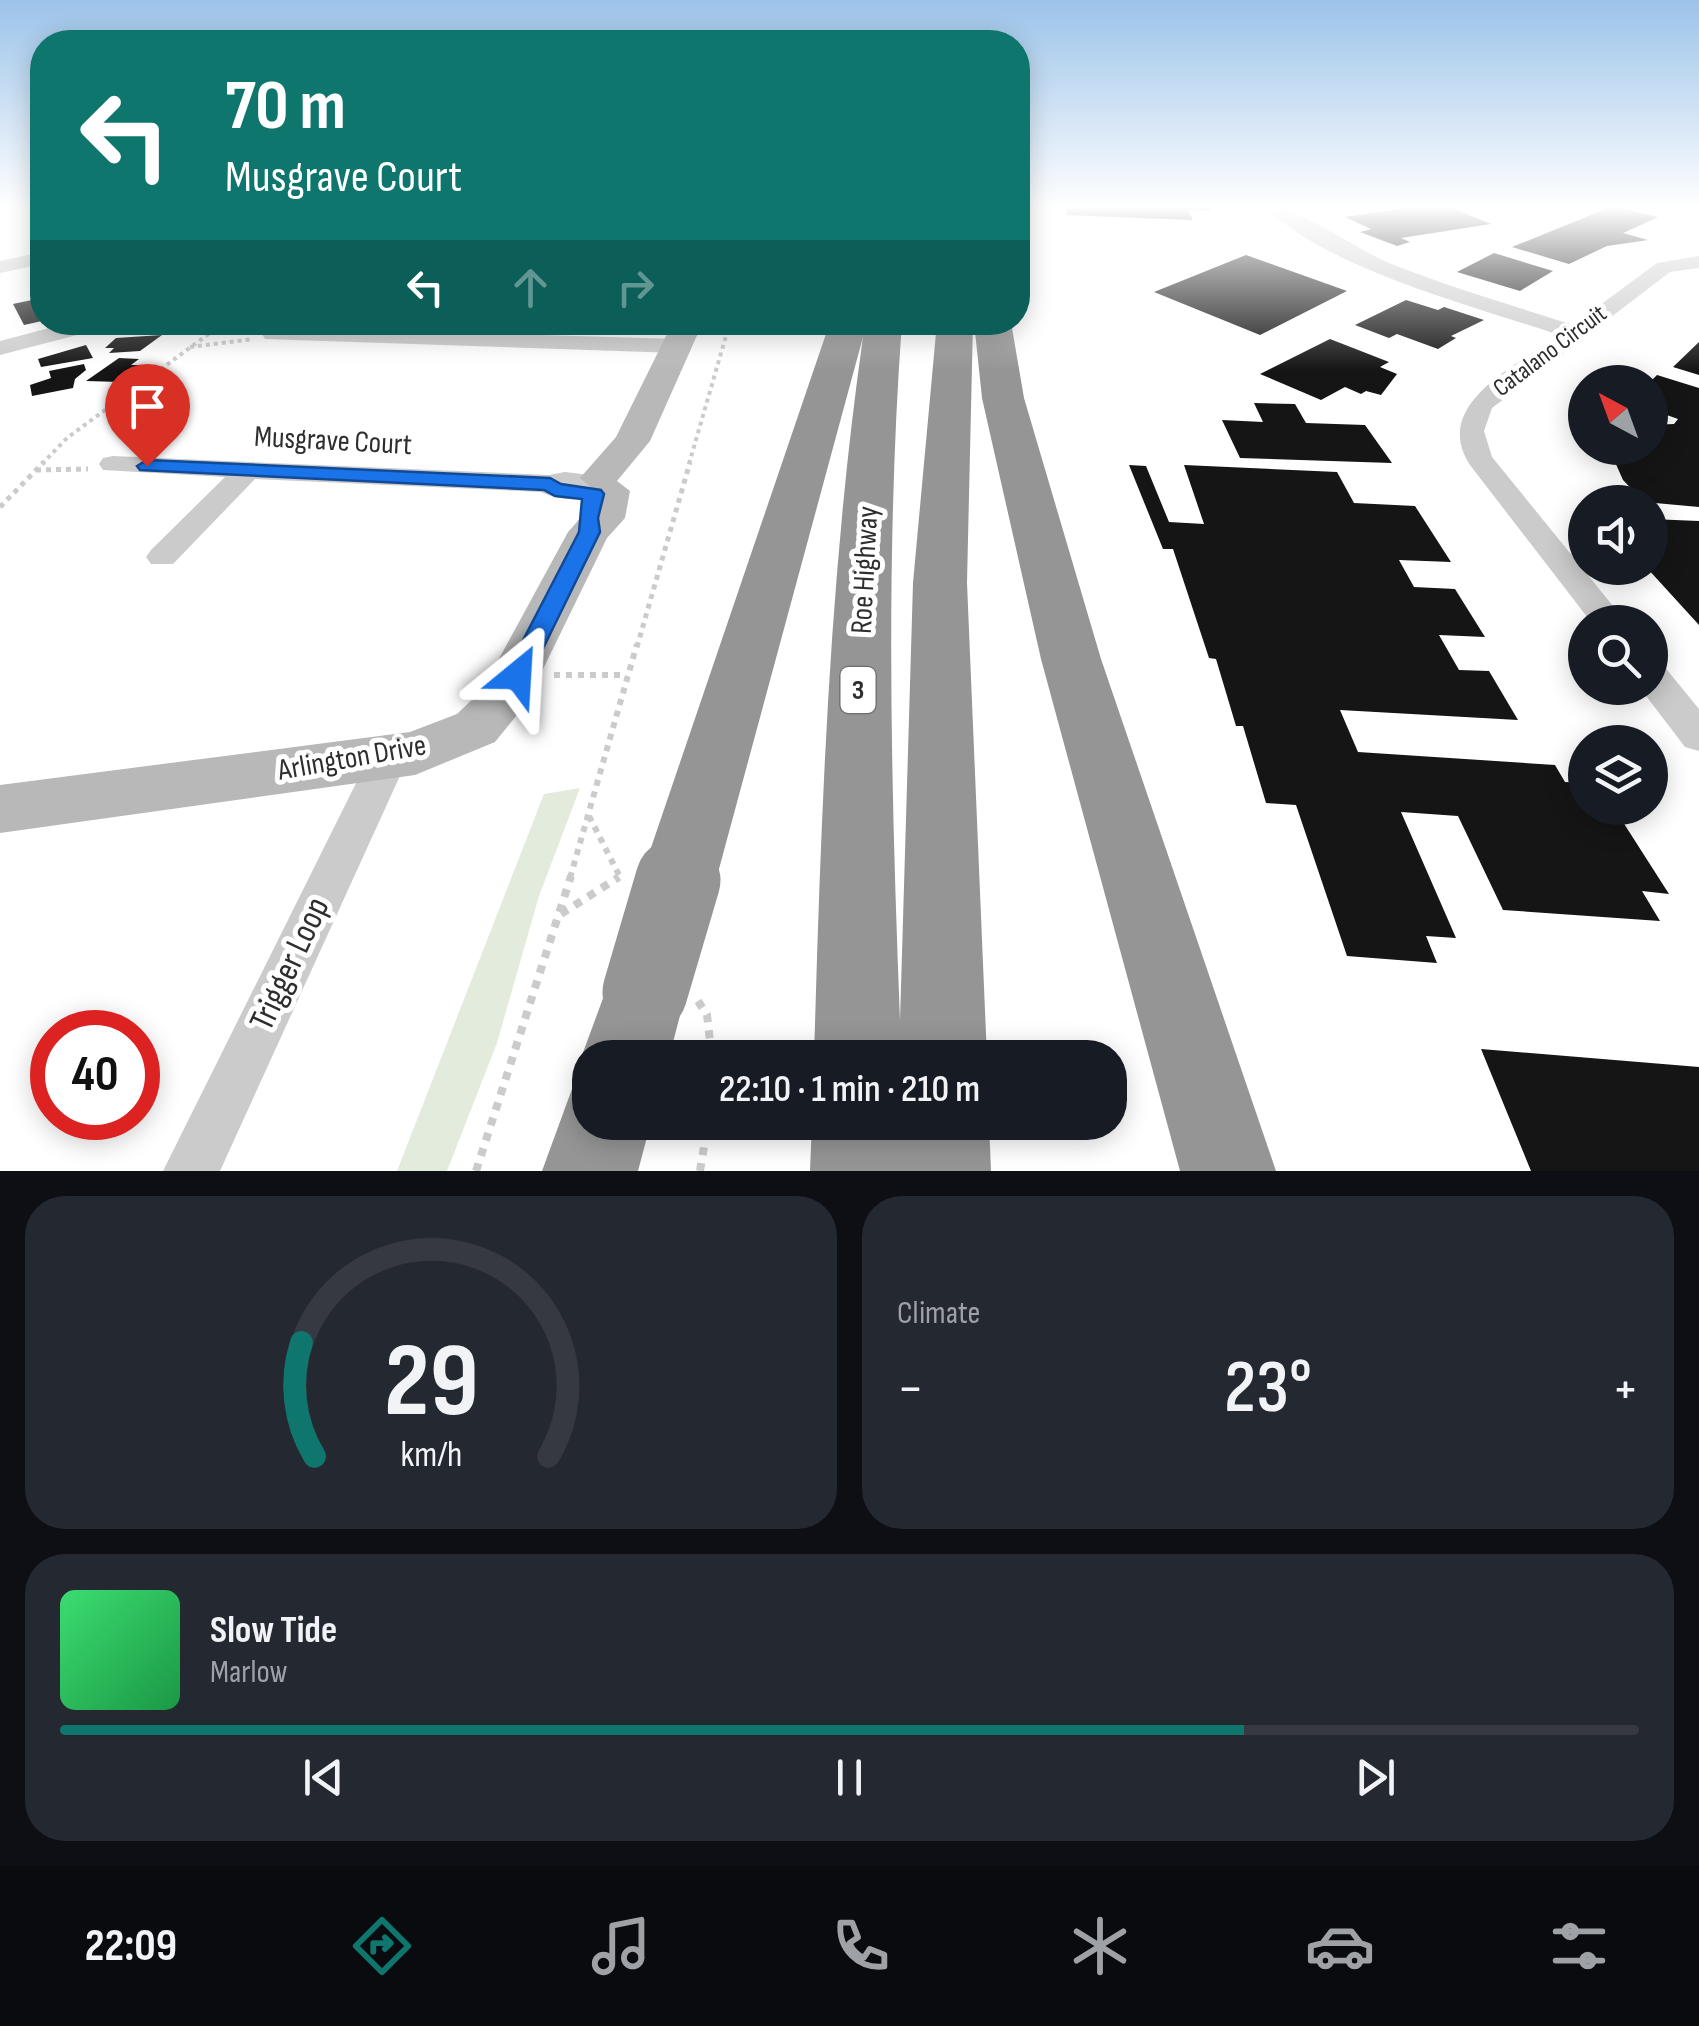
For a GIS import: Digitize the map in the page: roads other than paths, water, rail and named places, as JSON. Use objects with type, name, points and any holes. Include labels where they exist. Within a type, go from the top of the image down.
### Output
[{"type":"highway","points":[[635,1025],[649,878],[844,335]]},
{"type":"highway","name":"Roe Highway","points":[[858,1040],[856,738],[871,438],[883,335]]},
{"type":"highway","points":[[943,1040],[940,583],[955,335]]},
{"type":"highway","points":[[994,335],[1003,398],[1071,659],[1228,1171]]},
{"type":"highway","points":[[590,1171],[599,1140]]},
{"type":"highway","points":[[858,1140],[858,1171]]},
{"type":"highway","points":[[943,1140],[943,1171]]},
{"type":"street","points":[[0,267],[30,261]]},
{"type":"street","points":[[1375,261],[1573,332]]},
{"type":"street","name":"Catalano Circuit","points":[[1595,605],[1512,501],[1469,439],[1470,421],[1482,403],[1664,267],[1699,262]]},
{"type":"street","points":[[0,348],[50,335]]},
{"type":"street","name":"Arlington Drive","points":[[0,809],[415,753],[476,728],[500,704],[518,675],[591,491],[628,468],[633,458],[632,441],[682,335]]},
{"type":"street","name":"Musgrave Court","points":[[113,464],[591,491]]},
{"type":"street","points":[[162,557],[248,470]]},
{"type":"street","points":[[1668,697],[1699,736]]},
{"type":"street","name":"Trigger Loop","points":[[191,1171],[388,756]]}]
